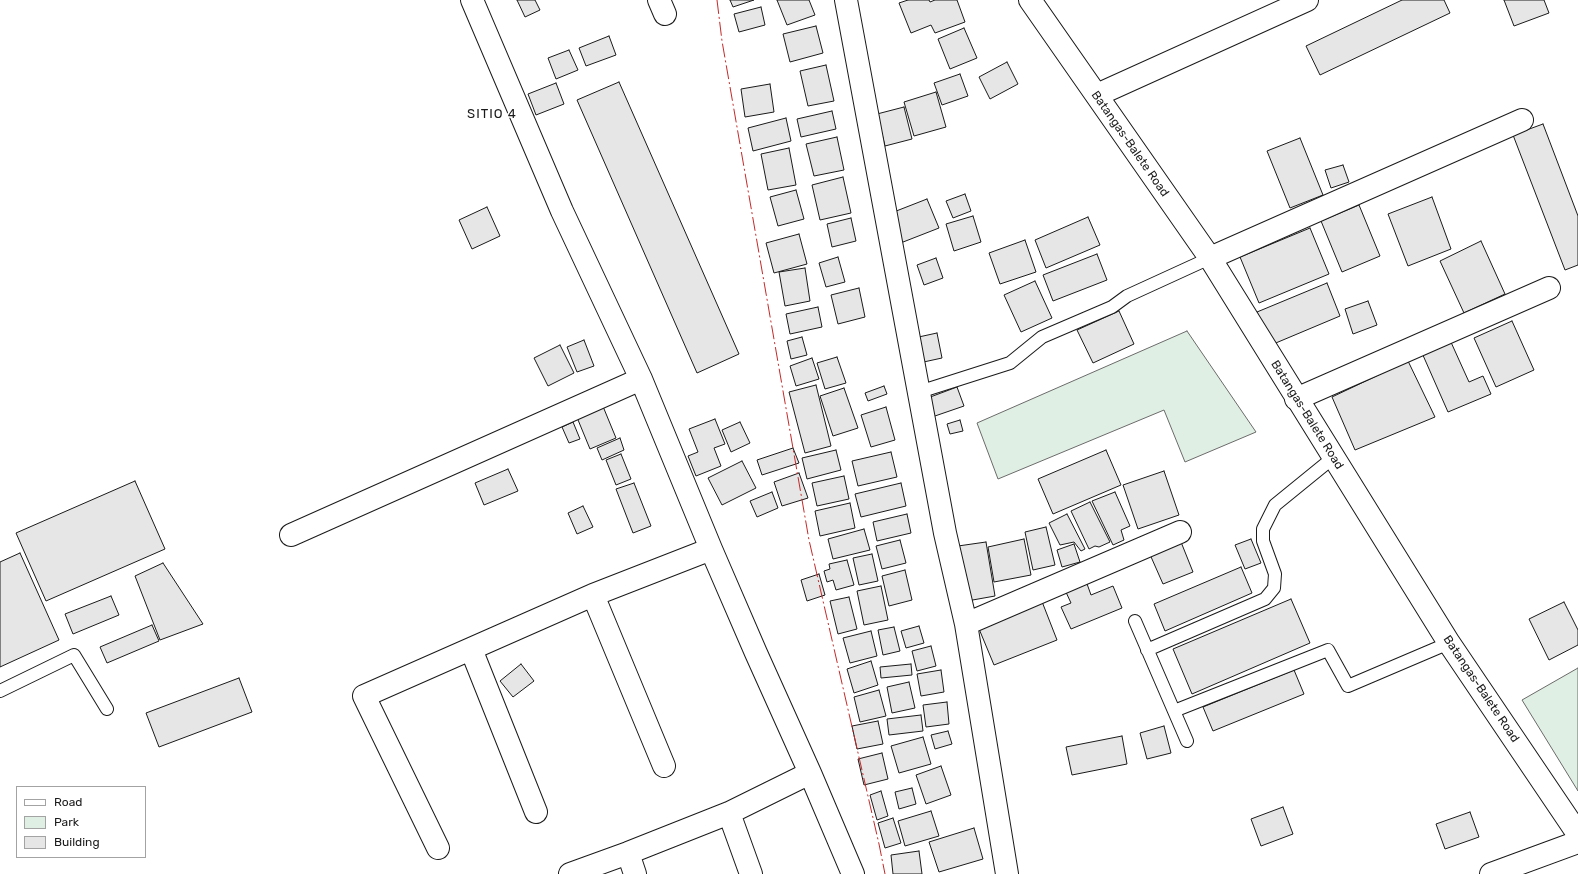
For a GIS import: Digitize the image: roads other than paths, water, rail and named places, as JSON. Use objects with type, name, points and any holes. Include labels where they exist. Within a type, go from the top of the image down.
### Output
[{"type":"street","points":[[472,0],[562,211],[641,379],[711,549],[853,874]]},
{"type":"street","points":[[846,0],[945,533],[966,624],[1007,874]]},
{"type":"street","name":"Batangas-Balete Road","points":[[1030,0],[1210,258],[1296,399],[1334,457],[1449,643],[1578,834]]},
{"type":"street","points":[[1097,95],[1307,0]]},
{"type":"street","points":[[1210,258],[1522,120]]},
{"type":"street","points":[[1296,399],[1549,288]]},
{"type":"street","points":[[292,535],[641,379]]},
{"type":"street","points":[[966,624],[1180,532]]},
{"type":"street","points":[[438,848],[364,696],[593,595],[711,549]]},
{"type":"street","points":[[593,595],[664,766]]},
{"type":"street","points":[[471,649],[536,812]]},
{"type":"street","points":[[570,874],[729,813],[810,773]]},
{"type":"street","points":[[729,813],[751,874]]},
{"type":"street","points":[[1491,874],[1578,842]]},
{"type":"street","points":[[628,853],[635,874]]},
{"type":"lane","points":[[919,392],[1010,363],[1042,337],[1112,308],[1127,296],[1210,258]]},
{"type":"lane","points":[[1147,650],[1265,598],[1274,588],[1275,574],[1263,541],[1263,530],[1272,511],[1275,505],[1334,457]]},
{"type":"lane","points":[[1135,621],[1186,741]]},
{"type":"lane","points":[[1174,711],[1328,650],[1348,686],[1449,643]]},
{"type":"lane","points":[[0,691],[74,655],[107,709]]},
{"type":"district","name":"SITIO 4","points":[[492,114]]}]
